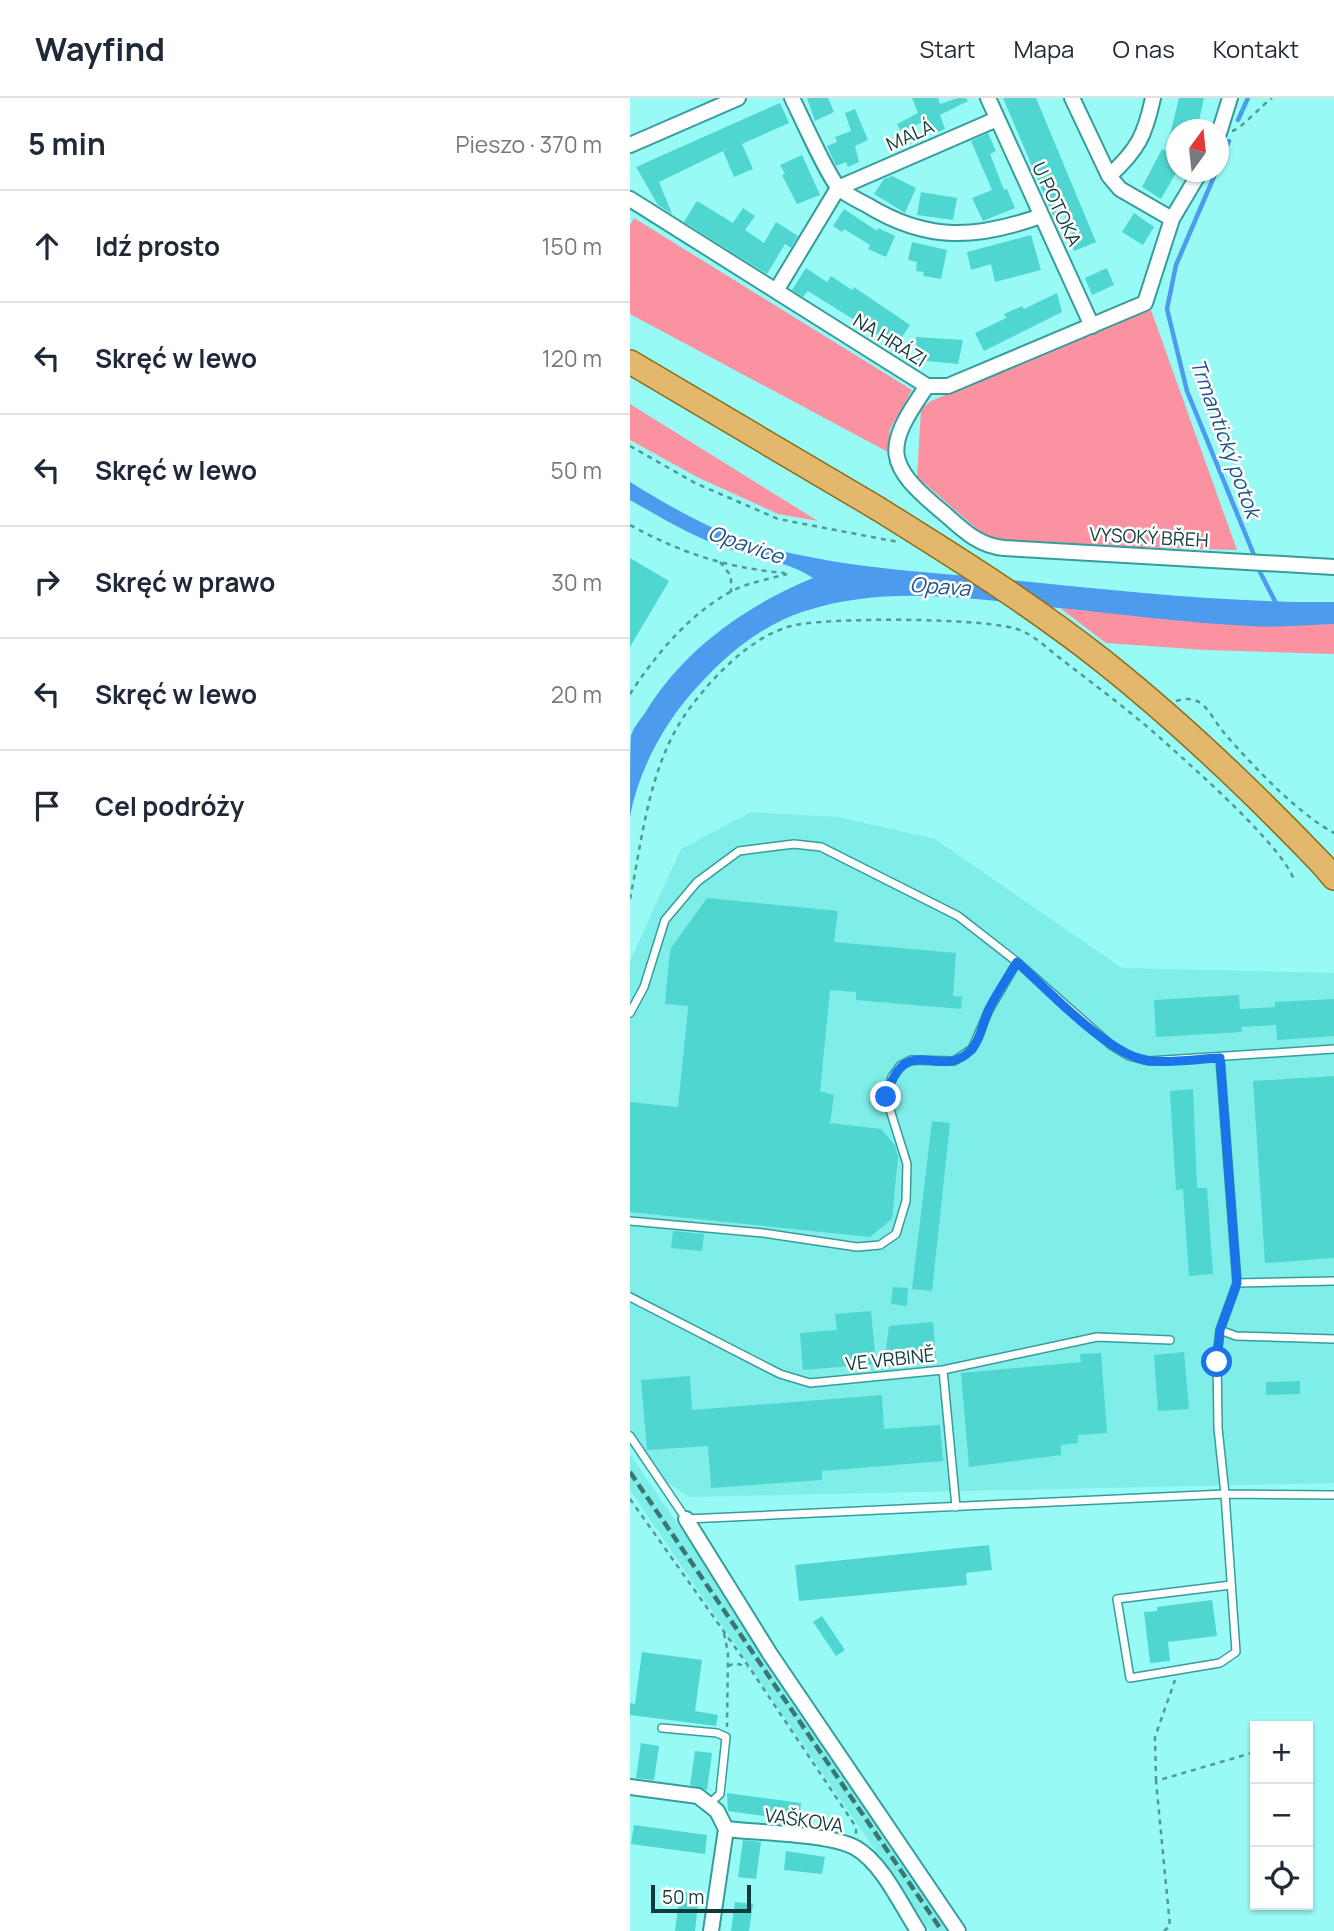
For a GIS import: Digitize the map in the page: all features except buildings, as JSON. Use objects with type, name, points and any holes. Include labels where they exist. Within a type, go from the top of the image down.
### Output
[{"type":"main road","points":[[630,362],[877,508],[1016,596],[1110,666],[1223,764],[1328,871]]},
{"type":"street","points":[[630,145],[738,98]]},
{"type":"street","points":[[792,98],[838,188],[889,219],[930,232],[968,235],[1000,230],[1041,216]]},
{"type":"street","name":"U POTOKA","points":[[988,98],[1092,326]]},
{"type":"street","points":[[1072,98],[1109,176],[1121,189],[1172,219]]},
{"type":"street","points":[[1109,176],[1133,154],[1146,130],[1153,98]]},
{"type":"street","points":[[1226,119],[1230,98]]},
{"type":"street","name":"MALÁ","points":[[838,188],[997,118]]},
{"type":"street","name":"NA HRÁZI","points":[[630,199],[927,386],[947,386],[1144,303],[1172,219],[1194,182]]},
{"type":"street","points":[[776,291],[838,188]]},
{"type":"street","name":"VYSOKÝ BŘEH","points":[[927,386],[899,430],[897,449],[901,468],[914,489],[982,542],[1004,548],[1334,567]]},
{"type":"street","points":[[686,1519],[770,1654],[958,1931]]},
{"type":"street","points":[[630,1787],[698,1796],[717,1811],[726,1829],[711,1931]]},
{"type":"street","name":"VAŠKOVA","points":[[726,1829],[834,1840],[857,1849],[877,1869],[918,1931]]},
{"type":"lane","points":[[630,1013],[644,987],[665,920],[697,882],[739,851],[794,844],[821,847],[958,916],[1017,962],[1111,1045],[1129,1056],[1149,1061],[1334,1049]]},
{"type":"lane","points":[[630,1221],[763,1233],[857,1247],[880,1245],[896,1234],[906,1201],[906,1164],[886,1097],[892,1077],[900,1066],[911,1060],[954,1061],[972,1049],[989,1010],[1017,962]]},
{"type":"lane","points":[[1220,1058],[1237,1283],[1220,1330],[1218,1428],[1225,1494],[1236,1652],[1220,1663],[1130,1678],[1117,1599],[1231,1585]]},
{"type":"lane","points":[[1237,1283],[1334,1281]]},
{"type":"lane","name":"VE VRBINĚ","points":[[630,1297],[780,1374],[810,1383],[943,1370],[1097,1338],[1170,1340]]},
{"type":"lane","points":[[1220,1330],[1236,1336],[1334,1339]]},
{"type":"lane","points":[[943,1370],[956,1507]]},
{"type":"lane","points":[[630,1436],[686,1519],[1225,1494],[1334,1495]]},
{"type":"lane","points":[[662,1728],[717,1733],[726,1737],[720,1794],[709,1804]]},
{"type":"path","points":[[1229,132],[1239,130],[1255,110],[1272,98]]},
{"type":"path","points":[[630,446],[695,484],[778,519],[904,543]]},
{"type":"path","points":[[630,525],[684,553],[751,570],[787,574],[731,592],[702,611],[664,648],[630,694]]},
{"type":"path","points":[[719,562],[732,576],[731,592]]},
{"type":"path","points":[[630,900],[650,796],[661,764],[688,710],[724,669],[759,642],[791,626],[887,620],[1002,625],[1022,631],[1150,728],[1282,857],[1294,880]]},
{"type":"path","points":[[1172,703],[1187,699],[1201,703],[1230,740],[1311,819],[1334,833]]},
{"type":"path","points":[[1150,728],[1156,721]]},
{"type":"path","points":[[630,1499],[749,1667],[856,1827],[857,1849]]},
{"type":"path","points":[[724,1631],[728,1666],[726,1737]]},
{"type":"path","points":[[728,1666],[735,1663],[749,1667]]},
{"type":"path","points":[[1164,1931],[1170,1926],[1156,1781],[1155,1737],[1178,1670]]},
{"type":"path","points":[[1156,1781],[1250,1753]]},
{"type":"shaded area","points":[[634,218],[912,390],[890,429],[888,452],[630,314],[630,225]]},
{"type":"shaded area","points":[[1151,310],[1237,550],[1003,543],[978,530],[917,477],[921,409],[931,401]]},
{"type":"shaded area","points":[[630,404],[818,521],[778,514],[697,477],[630,440]]},
{"type":"shaded area","points":[[1060,608],[1251,626],[1334,624],[1334,654],[1206,650],[1106,643]]},
{"type":"shaded area","points":[[751,812],[838,817],[935,839],[1122,968],[1334,973],[1334,1483],[689,1497],[657,1476],[630,1439],[630,961],[681,849]]},
{"type":"shaded area","points":[[630,1454],[954,1931],[930,1931],[630,1490]]},
{"type":"water","points":[[630,482],[685,514],[728,534],[806,556],[903,570],[1167,595],[1334,602],[1334,624],[1270,627],[1225,625],[932,596],[868,598],[805,611],[774,624],[747,641],[721,662],[686,700],[655,746],[640,781],[630,816],[631,736],[660,690],[697,650],[718,632],[763,602],[813,578],[784,564],[742,553],[680,528],[630,500]]},
{"type":"waterway","name":"Trmantický potok","points":[[1238,120],[1248,98]]},
{"type":"waterway","name":"Trmantický potok","points":[[1212,182],[1176,265],[1167,309],[1187,391],[1254,555]]},
{"type":"waterway","name":"Trmantický potok","points":[[1260,572],[1277,605]]},
{"type":"railway","points":[[630,1472],[942,1931]]},
{"type":"route","points":[[886,1097],[892,1077],[900,1066],[911,1060],[954,1061],[972,1049],[989,1010],[1017,962],[1111,1045],[1129,1056],[1149,1061],[1220,1058],[1237,1283],[1220,1330],[1217,1362]]},
{"type":"water label","name":"Opavice","points":[[746,544]]},
{"type":"water label","name":"Opava","points":[[940,586]]}]
